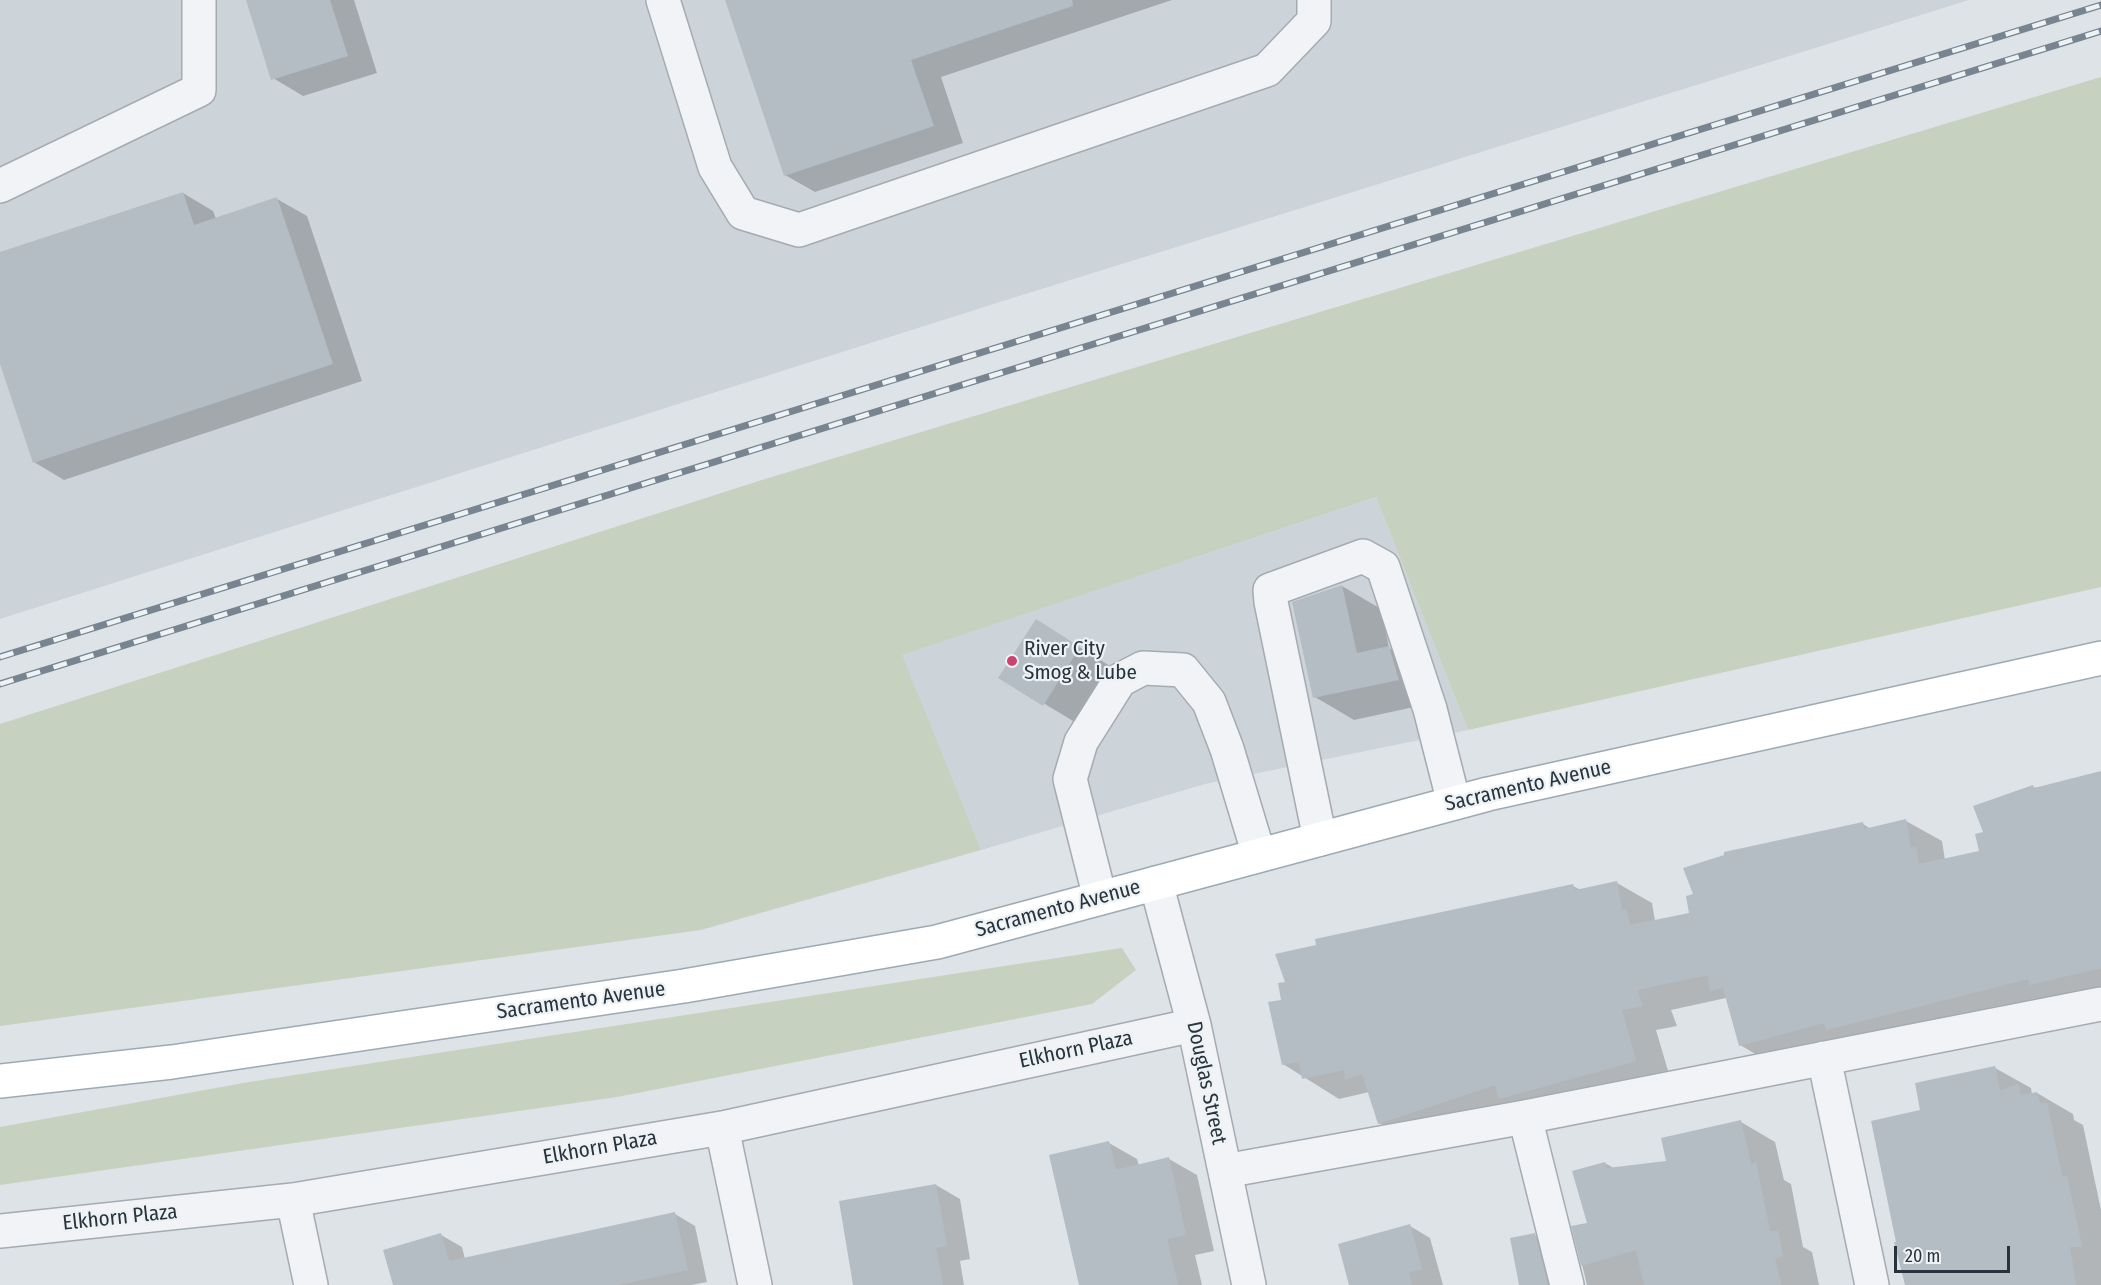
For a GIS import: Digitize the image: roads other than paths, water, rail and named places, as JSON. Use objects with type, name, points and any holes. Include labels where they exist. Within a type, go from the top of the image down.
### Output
[{"type":"main road","name":"Sacramento Avenue","points":[[0,1081],[172,1062],[684,986],[937,942],[1454,803],[2101,658]]},
{"type":"street","points":[[0,186],[199,90],[200,0]]},
{"type":"street","points":[[663,0],[715,167],[744,213],[799,230],[1267,70],[1314,21],[1314,0]]},
{"type":"street","points":[[1320,839],[1270,603],[1270,590],[1363,555],[1383,567],[1430,709],[1454,803]]},
{"type":"street","points":[[1100,898],[1070,779],[1081,742],[1120,680],[1143,668],[1183,670],[1209,702],[1227,749],[1259,855]]},
{"type":"street","name":"Douglas Street","points":[[1156,883],[1194,1025],[1249,1285]]},
{"type":"street","points":[[1225,1171],[1525,1117],[2101,1004]]},
{"type":"street","name":"Elkhorn Plaza","points":[[0,1231],[293,1200],[722,1128],[1194,1025]]},
{"type":"street","points":[[1824,1058],[1872,1285]]},
{"type":"street","points":[[1525,1117],[1567,1285]]},
{"type":"street","points":[[722,1128],[755,1285]]},
{"type":"street","points":[[293,1200],[311,1285]]},
{"type":"railway","points":[[0,657],[2101,5]]},
{"type":"railway","points":[[0,684],[2101,31]]},
{"type":"place","name":"River City Smog & Lube","points":[[1012,661]]}]
